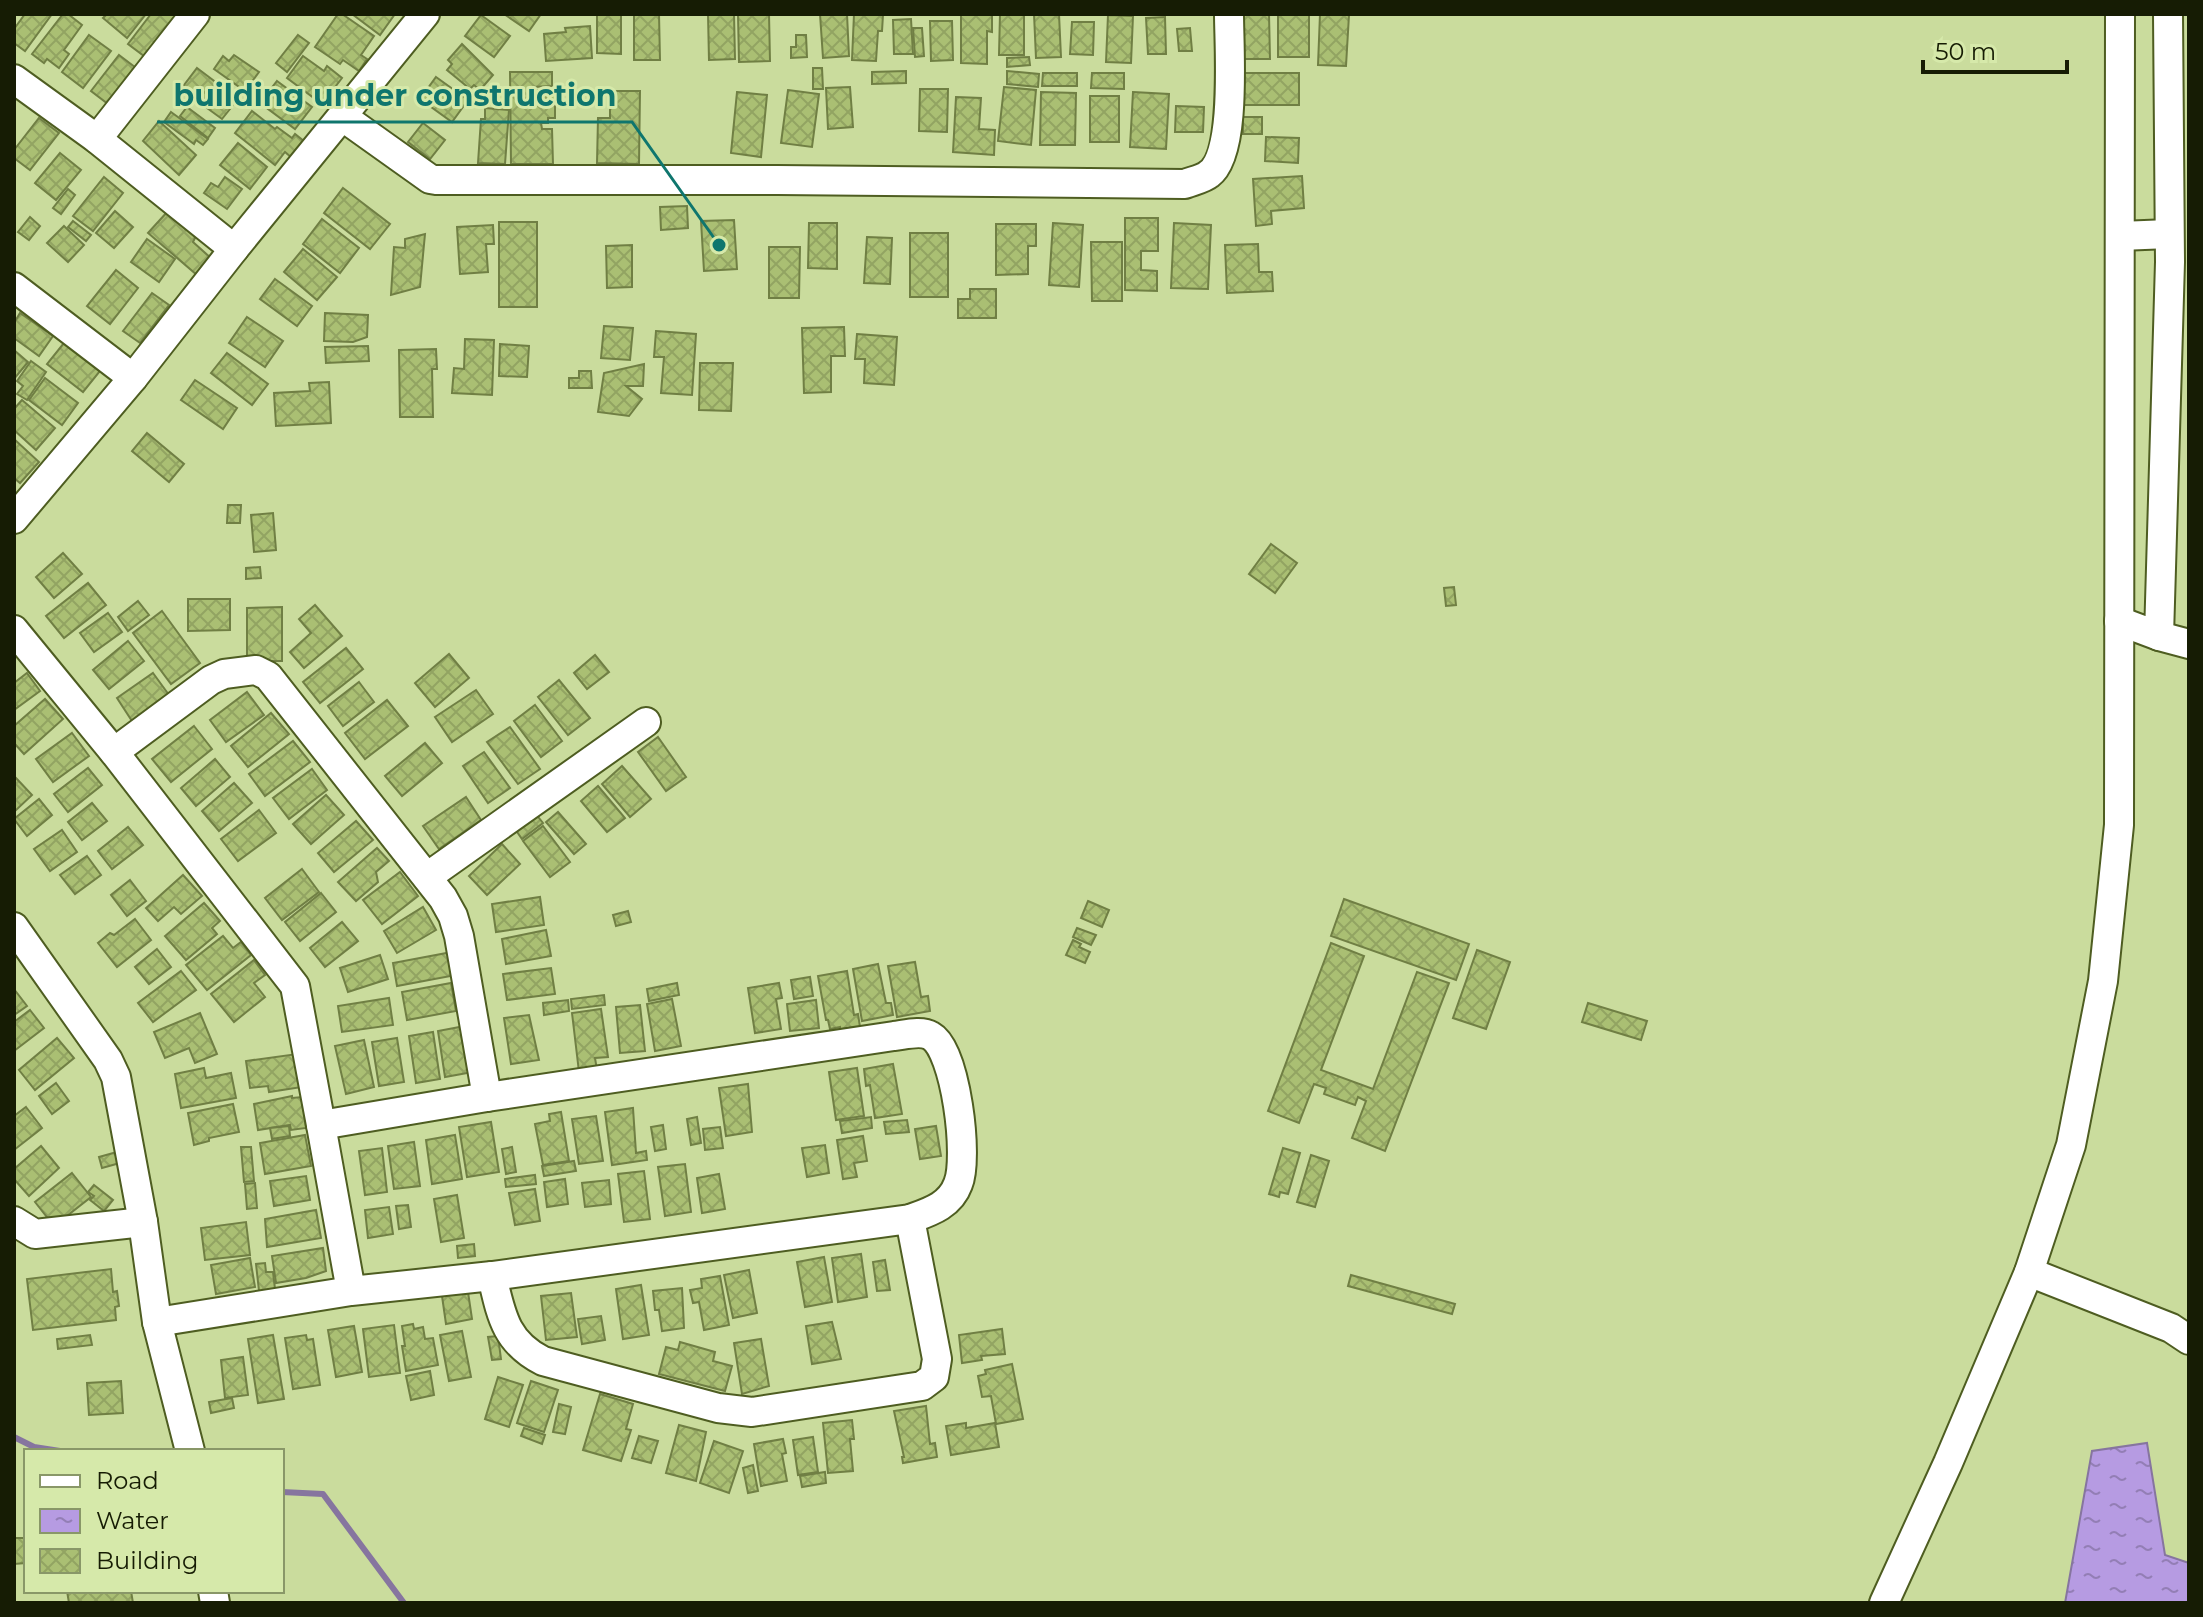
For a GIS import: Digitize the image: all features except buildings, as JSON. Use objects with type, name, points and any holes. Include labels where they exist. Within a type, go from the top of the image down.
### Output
[{"type":"street","points":[[97,139],[195,14]]},
{"type":"street","points":[[14,519],[133,378],[425,14]]},
{"type":"street","points":[[343,117],[436,180],[1185,184],[1210,174],[1224,153],[1228,127],[1229,14]]},
{"type":"street","points":[[1884,1603],[1948,1463],[2029,1272],[2071,1145],[2103,981],[2119,825],[2120,14]]},
{"type":"street","points":[[2159,636],[2176,252],[2168,14]]},
{"type":"street","points":[[14,79],[97,139],[234,249]]},
{"type":"street","points":[[2120,236],[2176,252]]},
{"type":"street","points":[[14,287],[133,378]]},
{"type":"street","points":[[2119,621],[2189,644]]},
{"type":"street","points":[[14,630],[114,752],[295,986],[351,1291]]},
{"type":"street","points":[[114,752],[211,680],[224,674],[256,670],[268,676],[427,877],[453,916],[487,1097]]},
{"type":"street","points":[[427,877],[646,722]]},
{"type":"street","points":[[14,927],[116,1077],[143,1222],[157,1322],[189,1449]]},
{"type":"street","points":[[157,1322],[351,1291],[492,1276],[910,1219],[939,1209],[958,1186],[964,1153],[960,1115],[944,1053],[932,1036],[924,1033],[487,1097],[321,1125]]},
{"type":"street","points":[[492,1276],[500,1314],[514,1341],[529,1354],[543,1361],[718,1408],[752,1412],[922,1386],[934,1377],[937,1359],[910,1219]]},
{"type":"street","points":[[14,1221],[35,1234],[143,1222]]},
{"type":"street","points":[[2029,1272],[2171,1328],[2189,1340]]},
{"type":"water","points":[[2147,1443],[2165,1555],[2189,1563],[2189,1603],[2065,1603],[2092,1451]]},
{"type":"waterway","points":[[14,1437],[34,1447],[47,1449]]},
{"type":"waterway","points":[[284,1492],[323,1494],[404,1603]]},
{"type":"place","name":"building under construction","points":[[719,245]]}]
